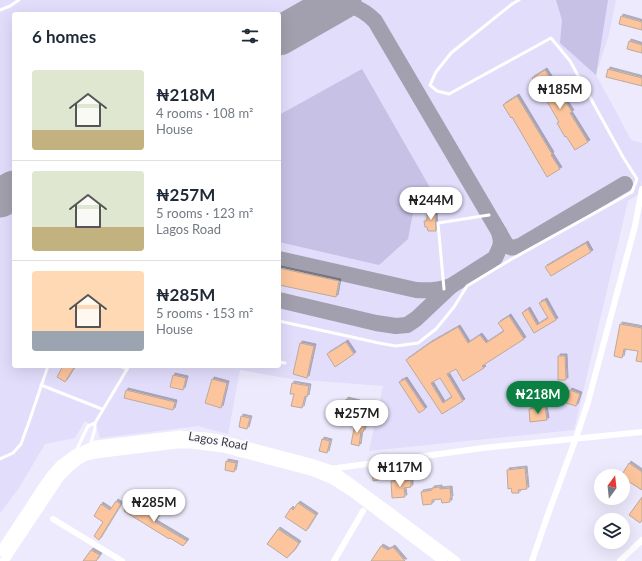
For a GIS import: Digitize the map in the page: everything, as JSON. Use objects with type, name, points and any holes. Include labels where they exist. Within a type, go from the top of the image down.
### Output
[{"type":"main road","name":"Lagos Road","points":[[0,552],[44,485],[60,465],[75,454],[103,444],[180,435],[193,435],[236,443],[305,461],[328,469],[355,486],[456,561]]},
{"type":"main road","name":"Lagos Road","points":[[4,561],[60,477],[79,460],[86,456],[101,453],[153,446],[190,444],[223,448],[314,472],[331,478],[443,561]]},
{"type":"street","points":[[532,561],[588,402],[635,226],[642,189]]},
{"type":"street","points":[[635,226],[642,228]]},
{"type":"street","points":[[328,469],[483,448],[642,432]]},
{"type":"street","points":[[334,561],[363,511]]},
{"type":"street","points":[[53,519],[122,561]]},
{"type":"street","points":[[620,561],[642,540]]},
{"type":"lane","points":[[0,10],[19,0]]},
{"type":"lane","points":[[281,321],[396,346],[418,343],[436,329],[454,307],[468,286],[510,260],[632,192],[637,179],[623,157],[570,61],[551,38],[449,94],[437,91],[430,85],[436,72],[451,53],[519,0]]},
{"type":"lane","points":[[444,289],[438,223],[489,216]]},
{"type":"lane","points":[[281,362],[285,363]]},
{"type":"lane","points":[[0,459],[13,453],[21,444],[47,368]]},
{"type":"lane","points":[[75,454],[88,426],[94,423],[128,368]]},
{"type":"lane","points":[[41,386],[102,409]]},
{"type":"lane","points":[[89,448],[95,429],[94,423]]},
{"type":"shaded area","points":[[0,0],[616,0],[609,34],[596,75],[631,140],[642,143],[642,181],[640,193],[628,201],[574,430],[369,451],[383,386],[291,379],[240,370],[228,434],[198,426],[100,438],[97,428],[85,421],[75,438],[45,444],[19,488],[0,513]]},
{"type":"shaded area","points":[[556,0],[608,0],[596,75],[560,43],[562,20]]},
{"type":"shaded area","points":[[362,69],[433,193],[415,202],[408,239],[379,265],[281,242],[281,114]]},
{"type":"building","points":[[621,16],[642,22],[642,30],[619,24]]},
{"type":"building","points":[[629,41],[642,45],[642,53],[627,49]]},
{"type":"building","points":[[608,69],[642,78],[642,86],[606,77]]},
{"type":"building","points":[[545,70],[572,112],[570,113],[588,142],[575,150],[566,136],[565,137],[557,123],[559,122],[532,78]]},
{"type":"building","points":[[517,96],[560,169],[547,177],[512,117],[511,118],[503,105]]},
{"type":"building","points":[[427,211],[435,211],[436,231],[428,231],[427,227],[425,227],[424,221],[427,221]]},
{"type":"building","points":[[586,243],[591,252],[551,276],[545,267]]},
{"type":"building","points":[[281,268],[339,281],[336,297],[281,285]]},
{"type":"building","points":[[545,300],[556,320],[534,333],[522,313],[528,309],[537,325],[548,318],[539,303]]},
{"type":"building","points":[[509,316],[524,339],[482,366],[484,368],[463,381],[456,369],[447,374],[463,401],[442,414],[406,360],[430,343],[458,327],[468,343],[480,335],[486,343],[504,331],[498,323]],"holes":[[[440,378],[452,397],[443,403],[431,383]]]},
{"type":"building","points":[[620,324],[642,328],[642,362],[636,361],[638,351],[624,349],[622,358],[614,356]]},
{"type":"building","points":[[346,342],[354,354],[335,367],[327,354]]},
{"type":"building","points":[[300,343],[314,346],[307,378],[293,374]]},
{"type":"building","points":[[558,356],[565,356],[566,380],[558,380]]},
{"type":"building","points":[[62,368],[74,368],[65,382],[57,377]]},
{"type":"building","points":[[173,375],[186,378],[183,390],[170,387]]},
{"type":"building","points":[[212,379],[227,383],[221,408],[205,403]]},
{"type":"building","points":[[405,379],[425,409],[419,413],[399,382]]},
{"type":"building","points":[[292,383],[309,386],[307,397],[305,396],[302,408],[291,406],[294,394],[290,394]]},
{"type":"building","points":[[126,390],[175,402],[173,410],[124,398]]},
{"type":"building","points":[[570,390],[580,394],[576,406],[566,403]]},
{"type":"building","points":[[518,395],[529,395],[529,404],[518,404]]},
{"type":"building","points":[[346,399],[358,402],[356,410],[344,407]]},
{"type":"building","points":[[545,407],[547,420],[530,422],[529,409]]},
{"type":"building","points":[[241,416],[250,418],[247,429],[239,427]]},
{"type":"building","points":[[355,424],[365,426],[363,432],[361,432],[359,446],[351,444]]},
{"type":"building","points":[[322,439],[330,441],[327,453],[319,451]]},
{"type":"building","points":[[226,461],[236,463],[234,472],[225,470]]},
{"type":"building","points":[[629,463],[642,472],[642,490],[630,482],[630,469],[625,469]]},
{"type":"building","points":[[525,468],[527,489],[518,490],[519,493],[512,493],[511,488],[508,489],[507,470]]},
{"type":"building","points":[[382,470],[383,479],[373,481],[372,471]]},
{"type":"building","points":[[403,478],[404,481],[411,480],[411,487],[404,488],[405,497],[392,498],[391,481],[398,481],[398,479]]},
{"type":"building","points":[[440,487],[440,489],[450,488],[450,502],[442,503],[441,499],[432,500],[432,504],[423,505],[421,492]]},
{"type":"building","points":[[642,497],[642,520],[640,523],[630,516]]},
{"type":"building","points":[[116,501],[121,504],[99,540],[94,536],[103,522],[94,516],[101,504],[110,510]]},
{"type":"building","points":[[298,503],[316,515],[306,531],[285,517],[291,508],[293,510]]},
{"type":"building","points":[[127,505],[139,513],[144,506],[159,515],[155,522],[187,541],[183,546],[170,538],[169,539],[124,511]]},
{"type":"building","points":[[278,529],[299,543],[287,558],[267,544]]},
{"type":"building","points":[[381,546],[388,550],[393,547],[405,561],[371,561]]},
{"type":"building","points":[[91,550],[100,555],[96,561],[83,561]]},
{"type":"taxiway","points":[[281,300],[376,323],[396,326],[407,325],[416,319],[451,286],[495,258],[501,241],[499,232],[375,21],[369,15],[357,8],[345,6],[323,11]]},
{"type":"taxiway","points":[[499,232],[508,246],[513,248],[517,247],[625,184]]},
{"type":"taxiway","points":[[281,259],[416,290],[434,290],[451,286]]},
{"type":"runway","points":[[281,35],[342,0]]},
{"type":"runway","points":[[0,198],[12,191]]}]
